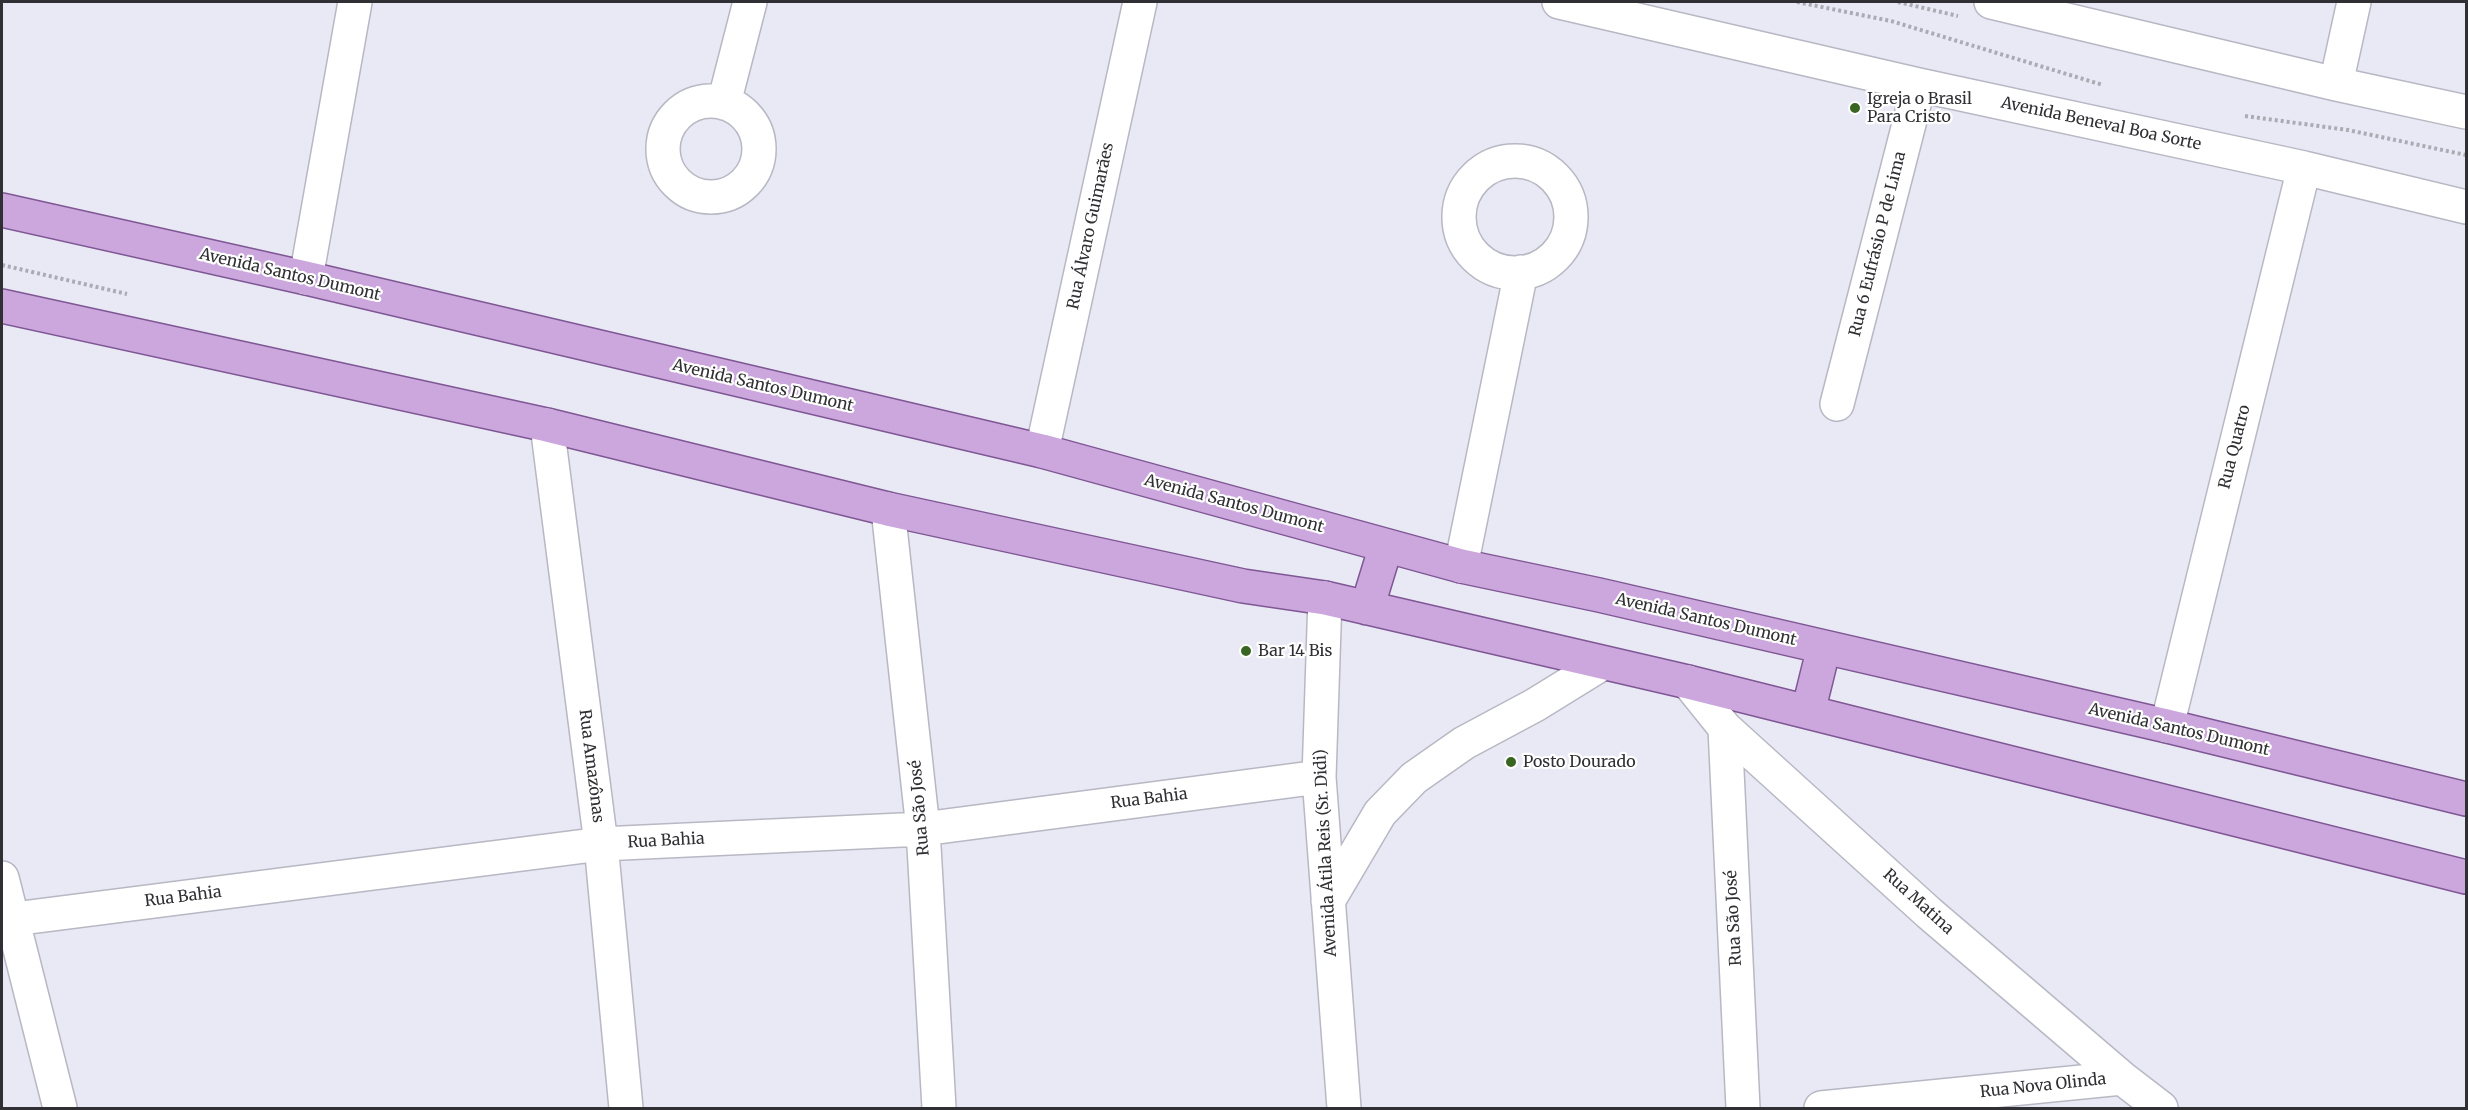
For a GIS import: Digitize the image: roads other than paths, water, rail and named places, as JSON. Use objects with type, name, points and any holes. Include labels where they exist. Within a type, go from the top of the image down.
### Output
[{"type":"main road","name":"Avenida Santos Dumont","points":[[2,210],[306,278],[1042,451],[1461,566],[2167,726],[2466,799]]},
{"type":"main road","points":[[2,306],[547,425],[888,509],[1243,586],[1325,598],[1688,682],[2466,877]]},
{"type":"main road","points":[[1367,608],[1386,546]]},
{"type":"main road","points":[[1808,712],[1824,647]]},
{"type":"street","points":[[306,278],[355,2]]},
{"type":"street","points":[[724,103],[750,2]]},
{"type":"street","name":"Rua Álvaro Guimarães","points":[[1042,451],[1140,2]]},
{"type":"street","name":"Avenida Beneval Boa Sorte","points":[[1559,2],[1918,85],[2304,168],[2466,207]]},
{"type":"street","points":[[1991,2],[2336,84],[2466,112]]},
{"type":"street","points":[[2336,84],[2354,2]]},
{"type":"street","name":"Rua 6 Eufrásio P de Lima","points":[[1837,404],[1918,85]]},
{"type":"street","name":"Rua Quatro","points":[[2167,726],[2304,168]]},
{"type":"street","points":[[1461,566],[1521,272]]},
{"type":"street","name":"Rua Amazônas","points":[[547,425],[600,844],[626,1108]]},
{"type":"street","name":"Rua São José","points":[[888,509],[924,829],[939,1108]]},
{"type":"street","name":"Avenida Átila Reis (Sr. Didi)","points":[[1325,598],[1319,777],[1344,1108]]},
{"type":"street","points":[[1328,901],[1380,813],[1414,778],[1464,742],[1535,705],[1603,663]]},
{"type":"street","name":"Rua Matina","points":[[1688,682],[1725,728],[1929,913],[2154,1106]]},
{"type":"street","name":"Rua São José","points":[[1725,728],[1743,1108]]},
{"type":"street","name":"Rua Bahia","points":[[14,919],[600,844],[924,829],[1319,777]]},
{"type":"street","points":[[2,878],[14,919],[16,986],[60,1108]]},
{"type":"street","name":"Rua Nova Olinda","points":[[1821,1108],[2122,1078]]},
{"type":"place","name":"Igreja o Brasil Para Cristo","points":[[1855,108]]},
{"type":"place","name":"Bar 14 Bis","points":[[1246,651]]},
{"type":"place","name":"Posto Dourado","points":[[1511,762]]}]
